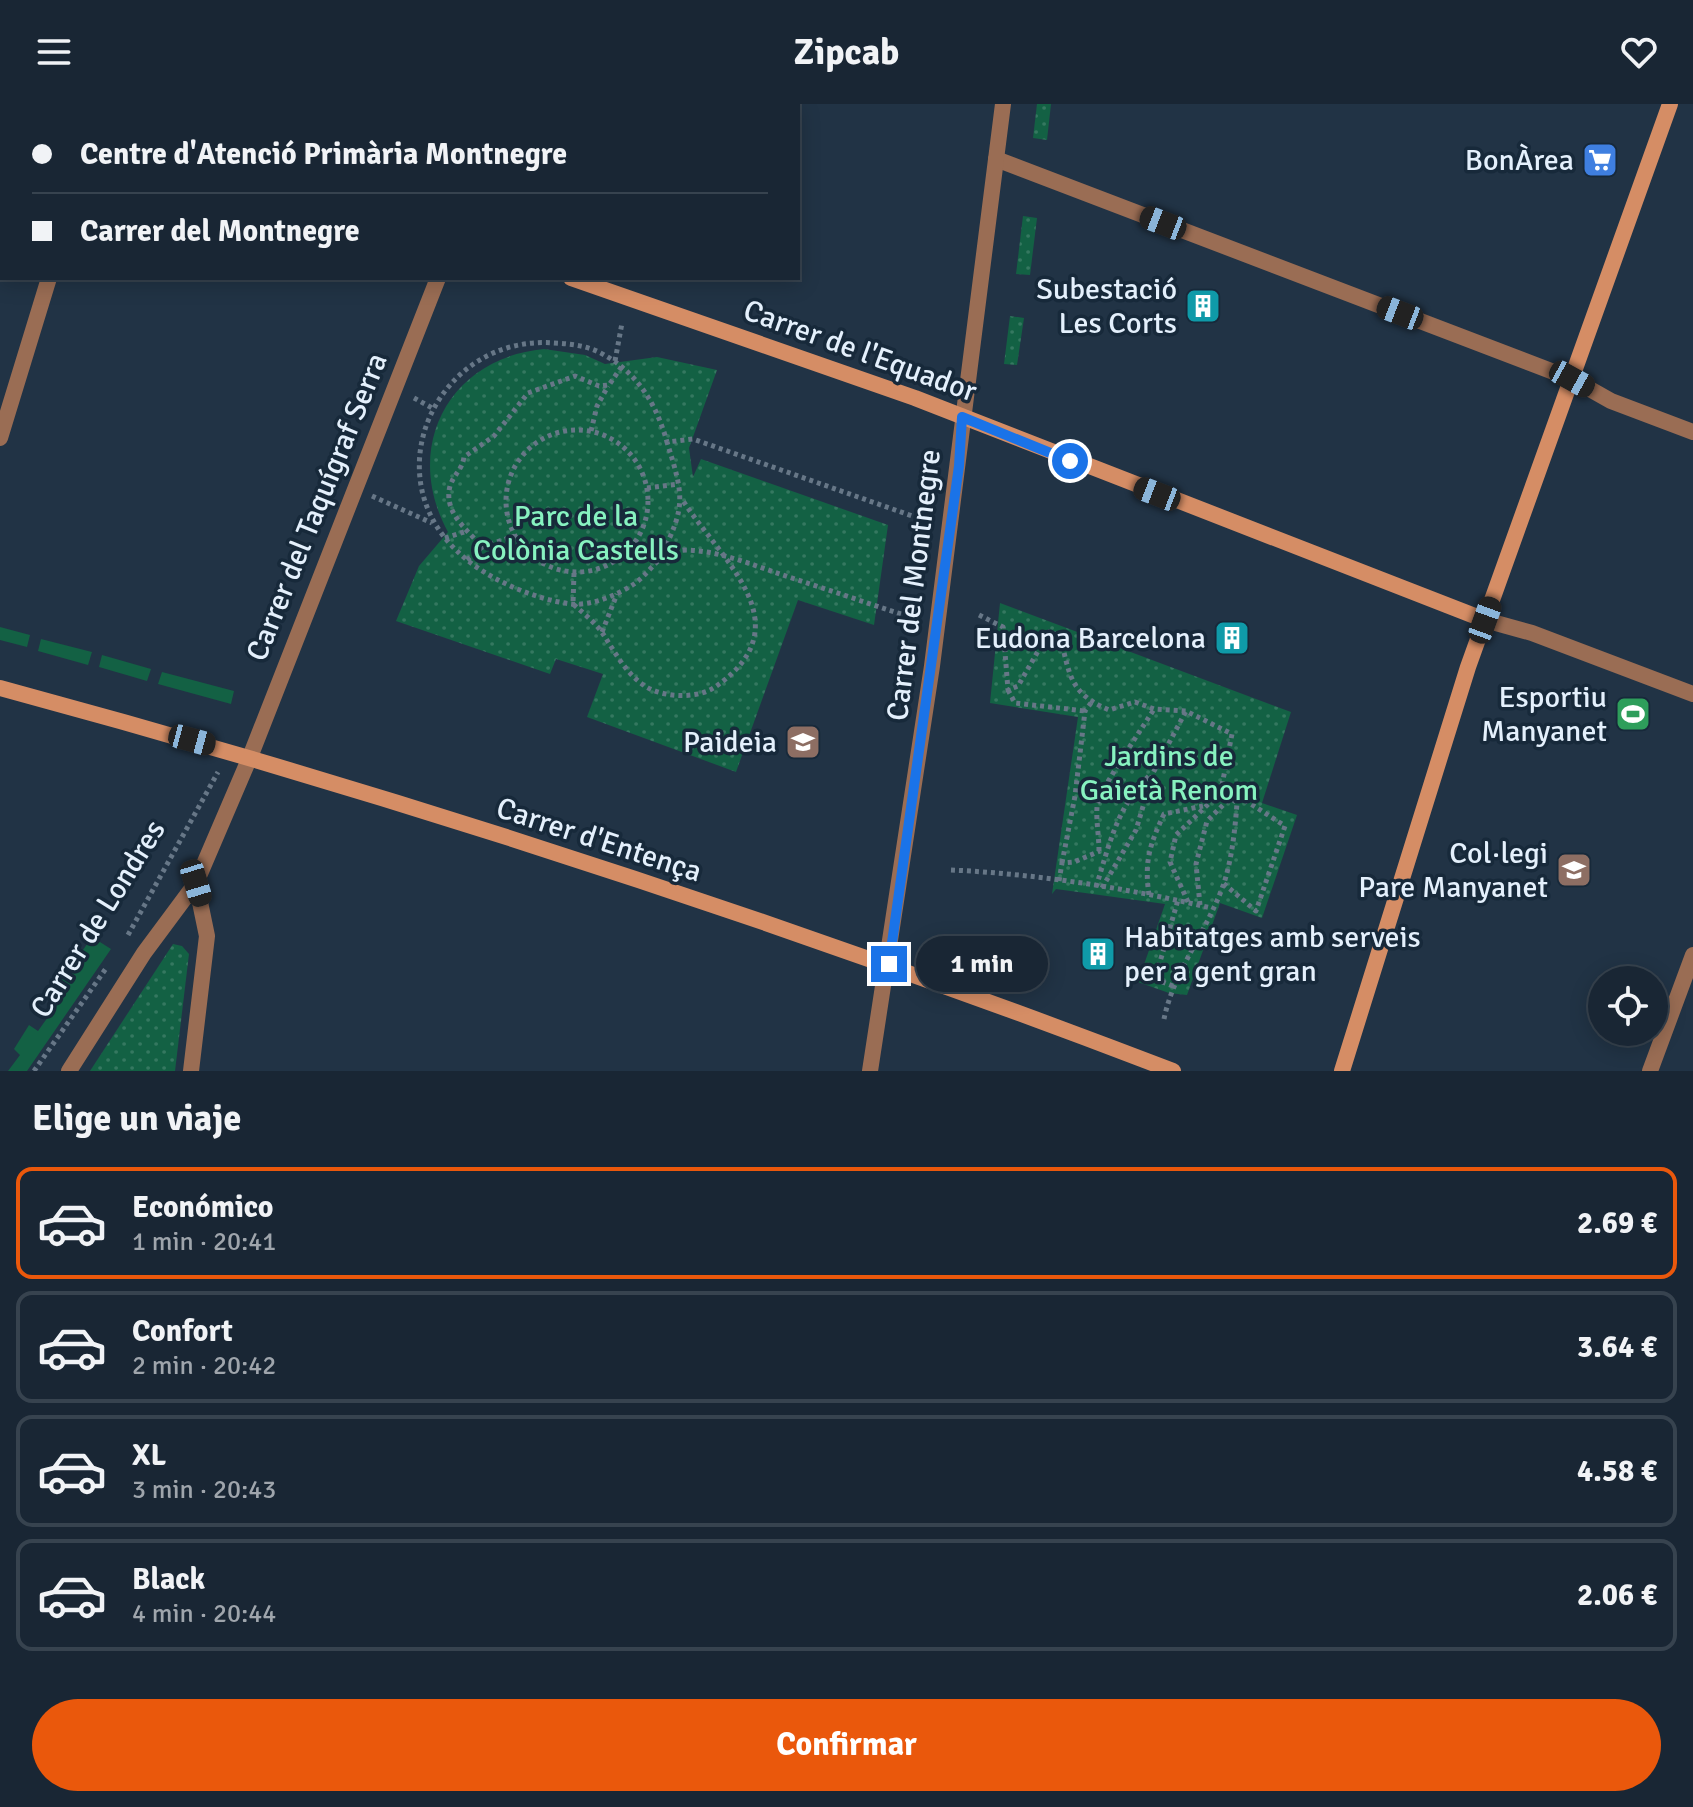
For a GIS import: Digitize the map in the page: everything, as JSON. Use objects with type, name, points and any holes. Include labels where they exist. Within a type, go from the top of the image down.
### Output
[{"type":"main road","points":[[1342,1071],[1485,620],[1670,104]]},
{"type":"main road","name":"Carrer de l'Equador","points":[[577,280],[962,417],[1485,620]]},
{"type":"main road","name":"Carrer d'Entença","points":[[0,688],[250,757],[889,964],[1173,1071]]},
{"type":"street","name":"Carrer del Montnegre","points":[[870,1071],[889,964],[959,466],[962,417],[1003,104]]},
{"type":"street","points":[[996,159],[1572,379],[1611,401],[1693,432]]},
{"type":"street","points":[[0,438],[48,280]]},
{"type":"street","name":"Carrer del Taquígraf Serra","points":[[250,757],[437,280]]},
{"type":"street","points":[[1485,620],[1532,633],[1693,694]]},
{"type":"street","name":"Carrer de Londres","points":[[69,1071],[144,953],[196,883],[250,757]]},
{"type":"street","points":[[191,1071],[207,936],[196,883]]},
{"type":"street","points":[[1650,1071],[1693,955]]},
{"type":"path","points":[[615,361],[622,323]]},
{"type":"path","points":[[573,604],[618,593],[636,582],[661,555],[674,530],[682,499],[658,413],[622,366],[581,345],[533,341],[511,345],[491,351],[465,368],[434,409],[418,459],[419,478],[433,523],[467,560],[492,577],[573,604],[602,632],[627,668],[646,687],[663,693],[686,695],[709,691],[731,676],[746,659],[755,638],[751,602],[727,556],[682,499]]},
{"type":"path","points":[[591,431],[597,406],[622,366]]},
{"type":"path","points":[[482,547],[464,532],[450,505],[449,489],[463,469],[464,457],[494,436],[528,393],[551,382],[575,376],[599,386],[609,385]]},
{"type":"path","points":[[412,398],[434,409]]},
{"type":"path","points":[[591,431],[622,445],[634,459],[647,488],[645,521],[635,542],[610,564],[574,573],[540,562],[515,536],[506,510],[506,491],[516,464],[539,441],[559,433],[591,431]]},
{"type":"path","points":[[667,442],[693,439],[918,518]]},
{"type":"path","points":[[647,488],[679,484]]},
{"type":"path","points":[[369,495],[433,523]]},
{"type":"path","points":[[445,538],[464,532]]},
{"type":"path","points":[[467,560],[482,547],[515,536]]},
{"type":"path","points":[[635,542],[661,555],[683,550],[727,556],[901,614]]},
{"type":"path","points":[[573,604],[574,573]]},
{"type":"path","points":[[602,632],[618,593]]},
{"type":"path","points":[[979,615],[1003,627],[1008,690],[1015,703],[1085,711]]},
{"type":"path","points":[[1008,690],[1018,686],[1049,632],[1060,636],[1071,683],[1091,703],[1109,710],[1135,702],[1154,709],[1186,711],[1232,734],[1222,791],[1176,835],[1170,862],[1188,902]]},
{"type":"path","points":[[1059,881],[1075,796],[1085,711],[1091,703]]},
{"type":"path","points":[[1099,851],[1097,806],[1102,788],[1118,769],[1154,709]]},
{"type":"path","points":[[1099,887],[1136,830],[1153,773],[1186,711]]},
{"type":"path","points":[[1099,887],[1117,820],[1132,793],[1153,773]]},
{"type":"path","points":[[1164,1019],[1174,987],[1223,883],[1235,831],[1237,803],[1222,791]]},
{"type":"path","points":[[1222,791],[1237,795],[1285,826],[1256,911],[1223,883]]},
{"type":"path","name":"Carrer de Londres","points":[[125,940],[206,794]]},
{"type":"path","points":[[1200,905],[1196,864],[1207,821],[1230,798]]},
{"type":"path","points":[[1149,895],[1145,869],[1151,842],[1164,814],[1204,806]]},
{"type":"path","points":[[1062,863],[1074,862],[1108,848]]},
{"type":"path","points":[[951,870],[1059,881],[1211,908]]},
{"type":"path","points":[[1174,987],[1155,979],[1178,900]]},
{"type":"path","name":"Carrer de Londres","points":[[34,1071],[107,966]]},
{"type":"green space","points":[[1037,104],[1051,104],[1047,140],[1033,138]]},
{"type":"green space","points":[[1023,216],[1037,218],[1030,275],[1016,274]]},
{"type":"green space","points":[[1010,316],[1024,318],[1017,365],[1004,364]]},
{"type":"green space","name":"Parc de la Colònia Castells","points":[[544,349],[585,355],[605,364],[657,357],[717,370],[689,448],[693,477],[701,459],[888,525],[874,625],[798,600],[736,772],[587,717],[603,674],[556,659],[550,674],[396,621],[419,566],[448,532],[435,500],[430,469],[433,440],[443,412],[459,389],[482,370],[510,356]]},
{"type":"green space","name":"Jardins de Gaietà Renom","points":[[1000,603],[1291,712],[1262,803],[1297,815],[1262,918],[1220,903],[1187,995],[1169,993],[1138,982],[1165,904],[1056,889],[1052,894],[1078,717],[990,703]]},
{"type":"green space","points":[[0,627],[30,635],[27,647],[0,640]]},
{"type":"green space","points":[[41,639],[92,652],[88,665],[38,651]]},
{"type":"green space","points":[[102,655],[151,669],[147,681],[99,667]]},
{"type":"green space","points":[[162,672],[234,691],[231,704],[158,684]]},
{"type":"green space","points":[[92,937],[111,949],[27,1071],[8,1071],[20,1055],[14,1049],[29,1025],[38,1031],[60,1000],[55,990]]},
{"type":"green space","points":[[173,944],[182,946],[189,954],[175,1071],[90,1071]]},
{"type":"place","name":"BonÀrea","points":[[1600,160]]},
{"type":"place","name":"Subestació Les Corts","points":[[1203,306]]},
{"type":"place","name":"Eudona Barcelona","points":[[1232,638]]},
{"type":"place","name":"Esportiu Manyanet","points":[[1633,714]]},
{"type":"place","name":"Paideia","points":[[803,742]]},
{"type":"place","name":"Col·legi Pare Manyanet","points":[[1574,870]]},
{"type":"place","name":"Habitatges amb serveis per a gent gran","points":[[1098,954]]},
{"type":"route","points":[[889,964],[959,466],[962,417],[1070,461]]}]
